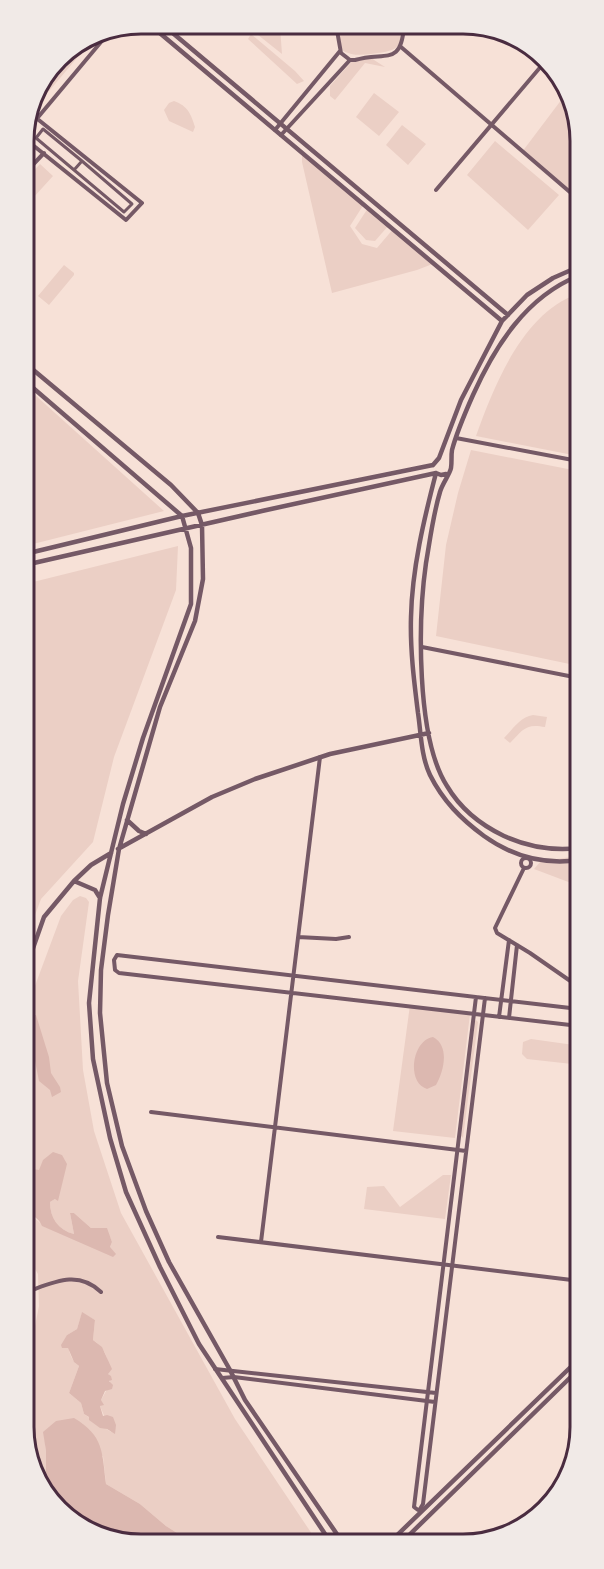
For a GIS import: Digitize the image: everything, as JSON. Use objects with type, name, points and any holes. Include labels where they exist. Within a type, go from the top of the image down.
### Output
[{"type":"street","points":[[337,34],[340,51],[350,60]]},
{"type":"street","points":[[281,135],[350,60],[394,54],[401,47],[403,34]]},
{"type":"street","points":[[162,35],[502,321]]},
{"type":"street","points":[[175,35],[508,315]]},
{"type":"street","points":[[35,145],[126,220],[142,203],[37,119],[100,44]]},
{"type":"street","points":[[401,47],[570,192]]},
{"type":"street","points":[[275,130],[340,51]]},
{"type":"street","points":[[436,190],[540,68]]},
{"type":"street","points":[[43,129],[82,161],[132,204],[124,212],[36,138],[43,129]]},
{"type":"street","points":[[35,162],[44,153]]},
{"type":"street","points":[[74,170],[82,161]]},
{"type":"street","points":[[376,215],[381,208]]},
{"type":"street","points":[[35,552],[182,516],[433,465],[440,458],[461,400],[502,321],[527,295],[541,285],[570,271]]},
{"type":"street","points":[[569,848],[549,849],[528,846],[509,838],[488,827],[456,799],[438,768],[429,733],[423,684],[422,647],[426,565],[440,491],[451,469],[450,462],[456,438],[478,383],[509,330],[540,298],[570,281]]},
{"type":"street","points":[[35,371],[171,485],[198,513],[202,525],[203,579],[195,621],[160,707],[118,849],[101,970],[100,1013],[107,1083],[122,1146],[146,1211],[169,1263],[245,1400],[337,1534]]},
{"type":"street","points":[[35,389],[182,516],[192,548],[191,604],[143,738],[100,898],[89,1003],[93,1059],[110,1138],[126,1192],[160,1267],[199,1344],[220,1378],[325,1534]]},
{"type":"street","points":[[105,450],[114,438]]},
{"type":"street","points":[[456,438],[570,459]]},
{"type":"street","points":[[440,458],[447,458],[450,462]]},
{"type":"street","points":[[433,465],[436,473],[417,560],[411,616],[413,674],[423,756],[429,773],[450,805],[461,818],[491,840],[527,858],[548,861],[569,860]]},
{"type":"street","points":[[35,563],[436,473],[447,474]]},
{"type":"street","points":[[259,500],[262,511]]},
{"type":"street","points":[[422,647],[570,676]]},
{"type":"street","points":[[34,944],[44,917],[74,881],[91,865],[216,795],[320,757],[429,733]]},
{"type":"street","points":[[261,1242],[320,757]]},
{"type":"street","points":[[127,820],[146,834]]},
{"type":"street","points":[[528,846],[527,858],[531,864],[524,868],[495,928],[501,937],[517,945],[569,980]]},
{"type":"street","points":[[74,881],[95,890],[100,898]]},
{"type":"street","points":[[298,937],[336,939],[349,937]]},
{"type":"street","points":[[499,1017],[509,940]]},
{"type":"street","points":[[509,1018],[517,945]]},
{"type":"street","points":[[569,1008],[117,955],[114,960],[115,970],[119,973],[569,1025]]},
{"type":"street","points":[[476,997],[414,1507],[418,1510],[423,1504],[485,998]]},
{"type":"street","points":[[151,1112],[466,1151]]},
{"type":"street","points":[[136,1214],[146,1211]]},
{"type":"street","points":[[218,1237],[569,1280]]},
{"type":"street","points":[[35,1289],[62,1279],[74,1279],[88,1282],[101,1292]]},
{"type":"street","points":[[215,1369],[436,1393]]},
{"type":"street","points":[[398,1534],[569,1369]]},
{"type":"street","points":[[220,1378],[234,1377],[435,1402]]},
{"type":"street","points":[[410,1534],[569,1379]]},
{"type":"shaded area","points":[[339,34],[401,34],[398,45],[390,51],[357,55],[343,51],[340,46]]},
{"type":"shaded area","points":[[252,35],[304,81],[297,84],[248,39]]},
{"type":"shaded area","points":[[258,35],[281,35],[282,54]]},
{"type":"shaded area","points":[[80,54],[46,95],[61,71]]},
{"type":"shaded area","points":[[371,58],[385,67],[365,63],[335,100],[330,96],[330,86],[354,59]]},
{"type":"shaded area","points":[[374,93],[399,112],[379,136],[356,117]]},
{"type":"shaded area","points":[[174,101],[183,105],[188,111],[195,127],[193,132],[169,121],[164,110],[169,103]]},
{"type":"shaded area","points":[[561,101],[569,128],[570,192],[522,152]]},
{"type":"shaded area","points":[[402,125],[426,144],[408,165],[386,145]]},
{"type":"shaded area","points":[[495,141],[559,195],[528,230],[467,175]]},
{"type":"shaded area","points":[[302,151],[364,204],[350,226],[362,244],[377,248],[394,228],[435,263],[332,293],[302,162]]},
{"type":"shaded area","points":[[40,164],[53,176],[35,196],[35,185],[35,169]]},
{"type":"shaded area","points":[[368,208],[389,225],[375,241],[366,240],[355,228]]},
{"type":"shaded area","points":[[64,265],[74,275],[49,305],[38,296]]},
{"type":"shaded area","points":[[570,298],[570,454],[476,436],[492,395],[513,353],[541,317]]},
{"type":"shaded area","points":[[35,395],[164,511],[35,544]]},
{"type":"shaded area","points":[[471,450],[570,469],[570,664],[436,636],[446,545]]},
{"type":"shaded area","points":[[178,546],[176,590],[114,757],[93,842],[41,899],[34,917],[35,582]]},
{"type":"shaded area","points":[[533,715],[547,717],[545,727],[529,727],[510,743],[504,738],[520,721]]},
{"type":"shaded area","points":[[569,857],[569,882],[534,869],[541,861]]},
{"type":"shaded area","points":[[80,896],[89,902],[78,981],[83,1070],[94,1131],[121,1213],[235,1419],[312,1534],[179,1534],[140,1504],[106,1484],[103,1456],[44,1432],[46,1475],[40,1462],[34,1428],[34,1331],[39,1306],[38,1274],[34,1268],[34,1218],[45,1227],[110,1247],[112,1242],[110,1237],[91,1228],[74,1213],[70,1213],[74,1234],[59,1226],[52,1213],[50,1202],[55,1199],[53,1155],[39,1171],[34,1170],[34,988],[61,916],[73,900]],"holes":[[[82,1313],[95,1320],[93,1340],[101,1347],[108,1364],[110,1384],[100,1406],[111,1432],[84,1414],[81,1403],[69,1393],[79,1366],[71,1356],[67,1335],[77,1329]]]},
{"type":"shaded area","points":[[410,1005],[470,1014],[455,1138],[393,1131]]},
{"type":"shaded area","points":[[34,1015],[49,1057],[51,1073],[60,1087],[61,1092],[52,1097],[50,1090],[39,1081],[34,1057]]},
{"type":"shaded area","points":[[476,1020],[478,1022],[463,1138],[461,1136]]},
{"type":"shaded area","points":[[433,1037],[442,1046],[444,1059],[436,1085],[427,1089],[416,1079],[414,1062],[420,1046]]},
{"type":"shaded area","points":[[531,1039],[569,1044],[569,1064],[527,1059],[522,1054],[523,1042]]},
{"type":"shaded area","points":[[53,1152],[62,1155],[67,1164],[58,1201],[55,1199],[50,1202],[56,1223],[63,1230],[74,1234],[70,1213],[74,1213],[91,1228],[107,1228],[112,1242],[110,1247],[116,1254],[113,1257],[42,1226],[34,1216],[34,1169],[39,1170],[43,1160]]},
{"type":"shaded area","points":[[443,1175],[451,1175],[445,1219],[364,1209],[367,1187],[384,1186],[400,1207]]},
{"type":"shaded area","points":[[82,1312],[95,1320],[93,1340],[102,1347],[112,1369],[108,1374],[111,1376],[112,1380],[109,1381],[113,1385],[112,1389],[105,1391],[101,1400],[104,1405],[100,1406],[103,1416],[113,1417],[116,1425],[115,1434],[100,1428],[89,1420],[89,1417],[84,1414],[81,1403],[69,1393],[79,1366],[74,1362],[68,1348],[62,1348],[61,1345],[67,1335],[77,1329]]},
{"type":"shaded area","points":[[74,1418],[91,1431],[100,1446],[106,1484],[140,1504],[179,1534],[128,1534],[107,1529],[88,1520],[66,1503],[46,1475],[43,1432],[56,1421]]}]
